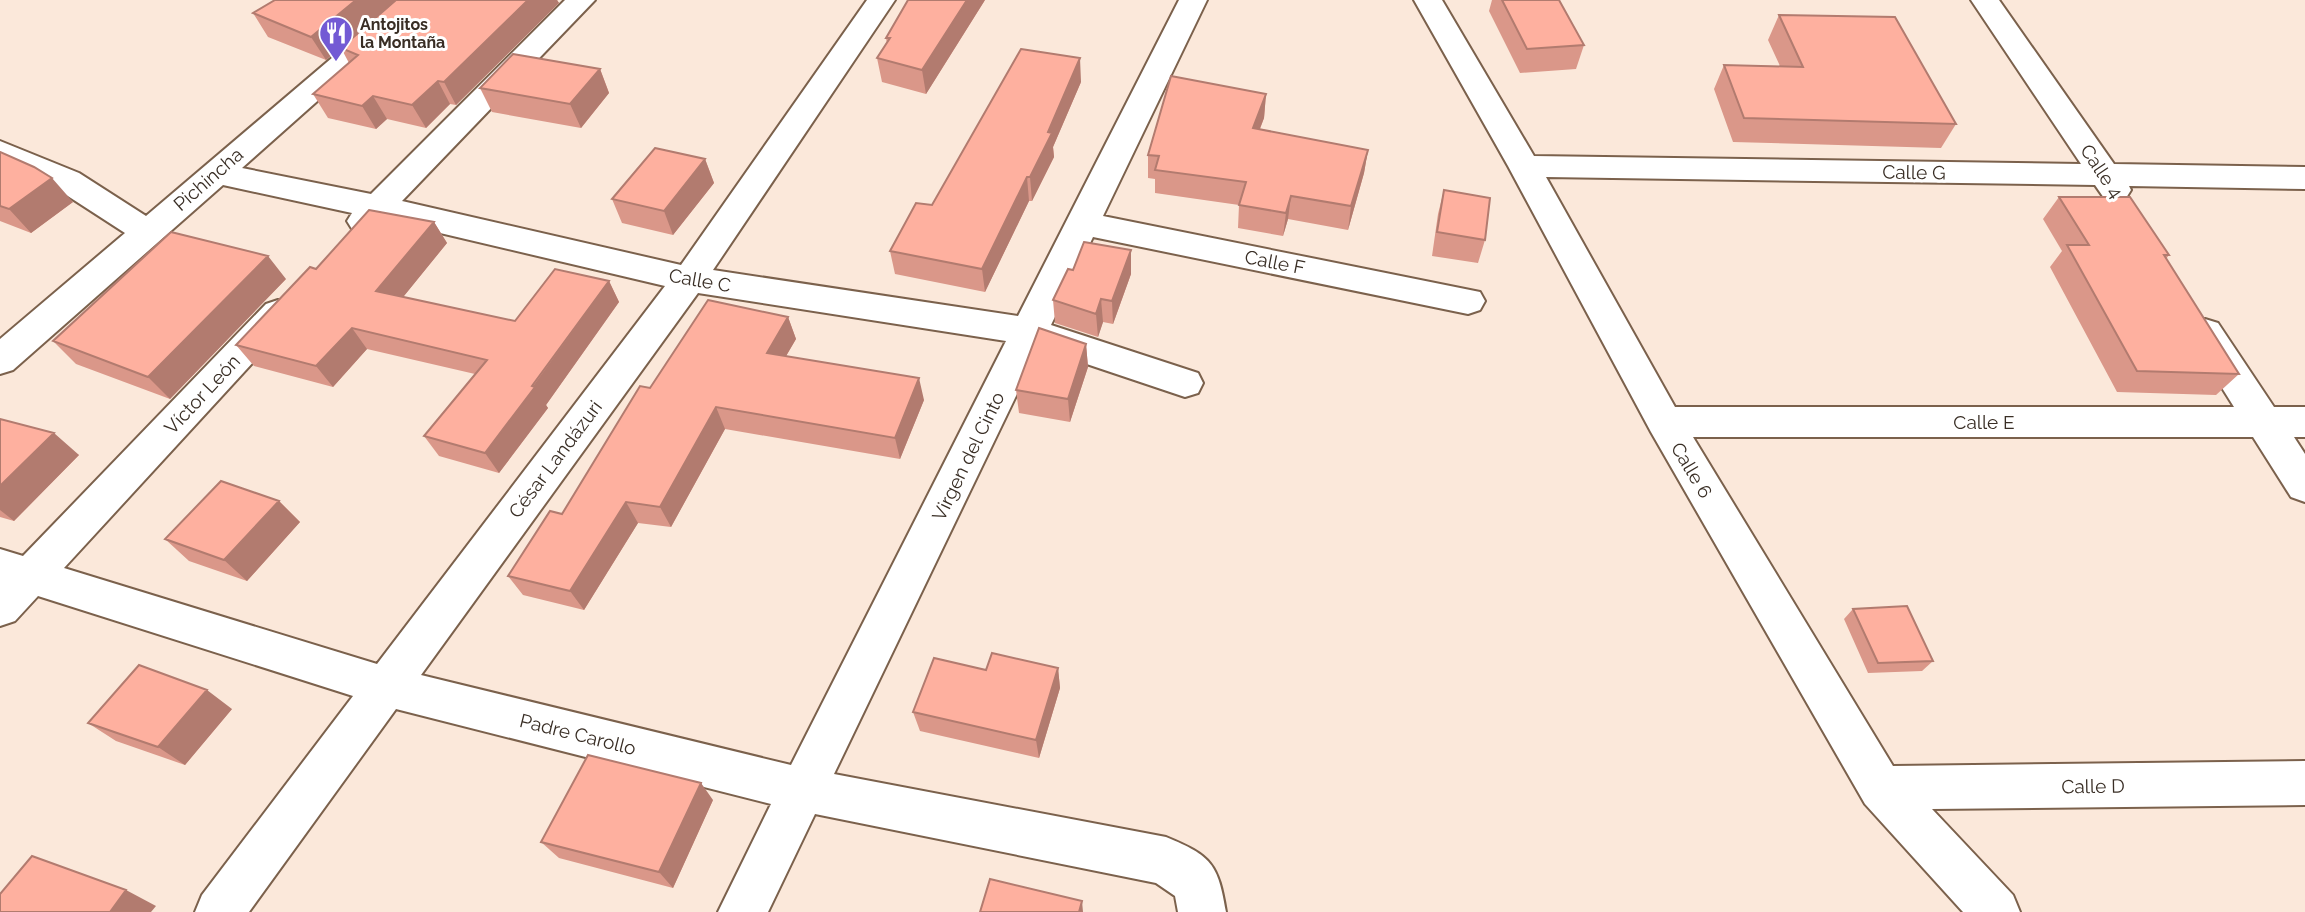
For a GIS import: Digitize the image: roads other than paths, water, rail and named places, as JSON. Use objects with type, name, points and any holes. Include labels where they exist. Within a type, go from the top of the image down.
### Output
[{"type":"street","name":"Pichincha","points":[[0,360],[416,0]]},
{"type":"street","points":[[341,246],[581,0]]},
{"type":"street","name":"César Landázuri","points":[[219,912],[689,279],[881,0]]},
{"type":"street","name":"Virgen del Cinto","points":[[742,912],[1193,0]]},
{"type":"street","name":"Calle 6","points":[[1428,0],[1524,166],[1664,422],[1881,788],[1996,912]]},
{"type":"street","name":"Calle 4","points":[[1986,0],[2135,222]]},
{"type":"street","points":[[0,151],[68,181],[147,232]]},
{"type":"street","name":"Calle G","points":[[1524,166],[2305,178]]},
{"type":"street","name":"Calle C","points":[[214,173],[378,206],[689,279],[1030,331],[1185,383]]},
{"type":"street","name":"Calle F","points":[[1083,223],[1468,301]]},
{"type":"street","name":"Víctor León","points":[[0,608],[16,571],[303,286]]},
{"type":"street","points":[[2187,304],[2305,486]]},
{"type":"street","name":"Calle E","points":[[1664,422],[2305,422]]},
{"type":"street","name":"Padre Carollo","points":[[16,571],[385,686],[803,790],[1166,861],[1196,882],[1202,912]]},
{"type":"street","name":"Calle D","points":[[1881,788],[2305,783]]},
{"type":"place","name":"Antojitos la Montaña","points":[[336,63]]}]
